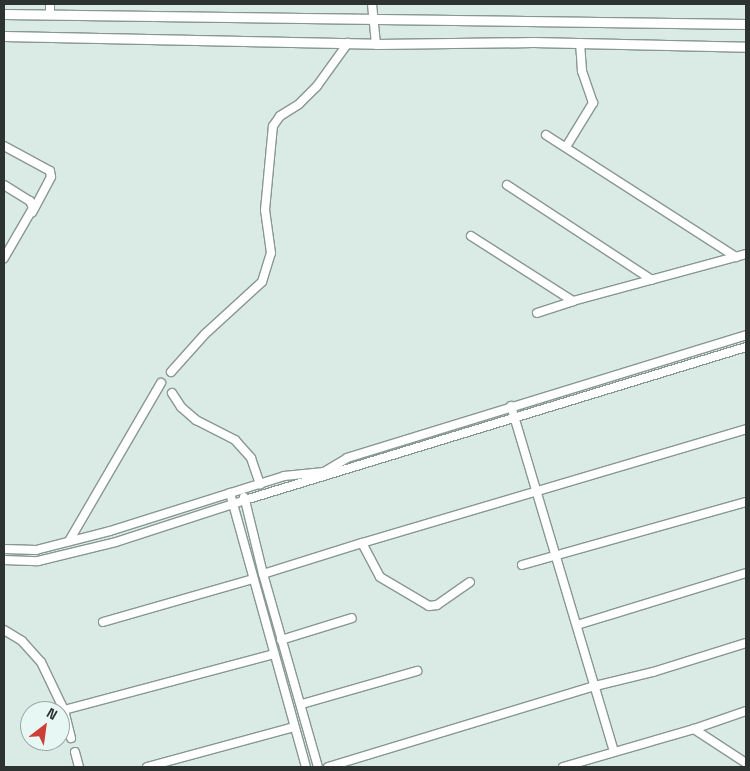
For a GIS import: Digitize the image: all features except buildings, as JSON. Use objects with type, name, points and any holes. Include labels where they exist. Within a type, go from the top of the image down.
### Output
[{"type":"street","points":[[50,4],[50,15]]},
{"type":"street","points":[[372,4],[376,44]]},
{"type":"street","points":[[4,14],[746,24]]},
{"type":"street","points":[[4,36],[376,44],[580,43],[746,47]]},
{"type":"street","points":[[170,372],[205,334],[250,296],[262,282],[271,253],[265,210],[273,126],[280,116],[298,104],[317,86],[348,43]]},
{"type":"street","points":[[566,148],[593,103],[582,71],[580,43]]},
{"type":"street","points":[[546,135],[736,257]]},
{"type":"street","points":[[4,145],[50,172],[51,177],[4,258]]},
{"type":"street","points":[[4,185],[30,201],[33,205],[32,212]]},
{"type":"street","points":[[507,185],[652,280]]},
{"type":"street","points":[[471,236],[574,301]]},
{"type":"street","points":[[537,313],[746,254]]},
{"type":"street","points":[[4,549],[36,550],[110,531],[298,473],[330,473],[347,458],[746,335]]},
{"type":"street","points":[[4,560],[38,561],[116,542],[330,473],[460,436],[746,347]]},
{"type":"street","points":[[69,541],[161,383]]},
{"type":"street","points":[[172,393],[181,407],[196,420],[235,440],[251,458],[260,484]]},
{"type":"street","points":[[511,406],[614,751]]},
{"type":"street","points":[[455,425],[460,436]]},
{"type":"street","points":[[263,574],[746,429]]},
{"type":"street","points":[[242,490],[281,640],[302,704],[318,767]]},
{"type":"street","points":[[230,493],[306,767]]},
{"type":"street","points":[[522,565],[746,502]]},
{"type":"street","points":[[362,543],[380,577],[429,606],[437,605],[470,582]]},
{"type":"street","points":[[577,624],[746,573]]},
{"type":"street","points":[[103,622],[253,579]]},
{"type":"street","points":[[281,640],[352,618]]},
{"type":"street","points":[[4,630],[22,642],[41,662],[60,701]]},
{"type":"street","points":[[328,767],[595,686],[653,672],[746,643]]},
{"type":"street","points":[[70,708],[274,654]]},
{"type":"street","points":[[302,704],[417,671]]},
{"type":"street","points":[[284,689],[295,685]]},
{"type":"street","points":[[563,767],[694,729],[746,711]]},
{"type":"street","points":[[147,767],[294,727]]},
{"type":"street","points":[[694,729],[746,763]]},
{"type":"street","points":[[70,734],[71,738]]},
{"type":"street","points":[[75,752],[79,767]]}]
